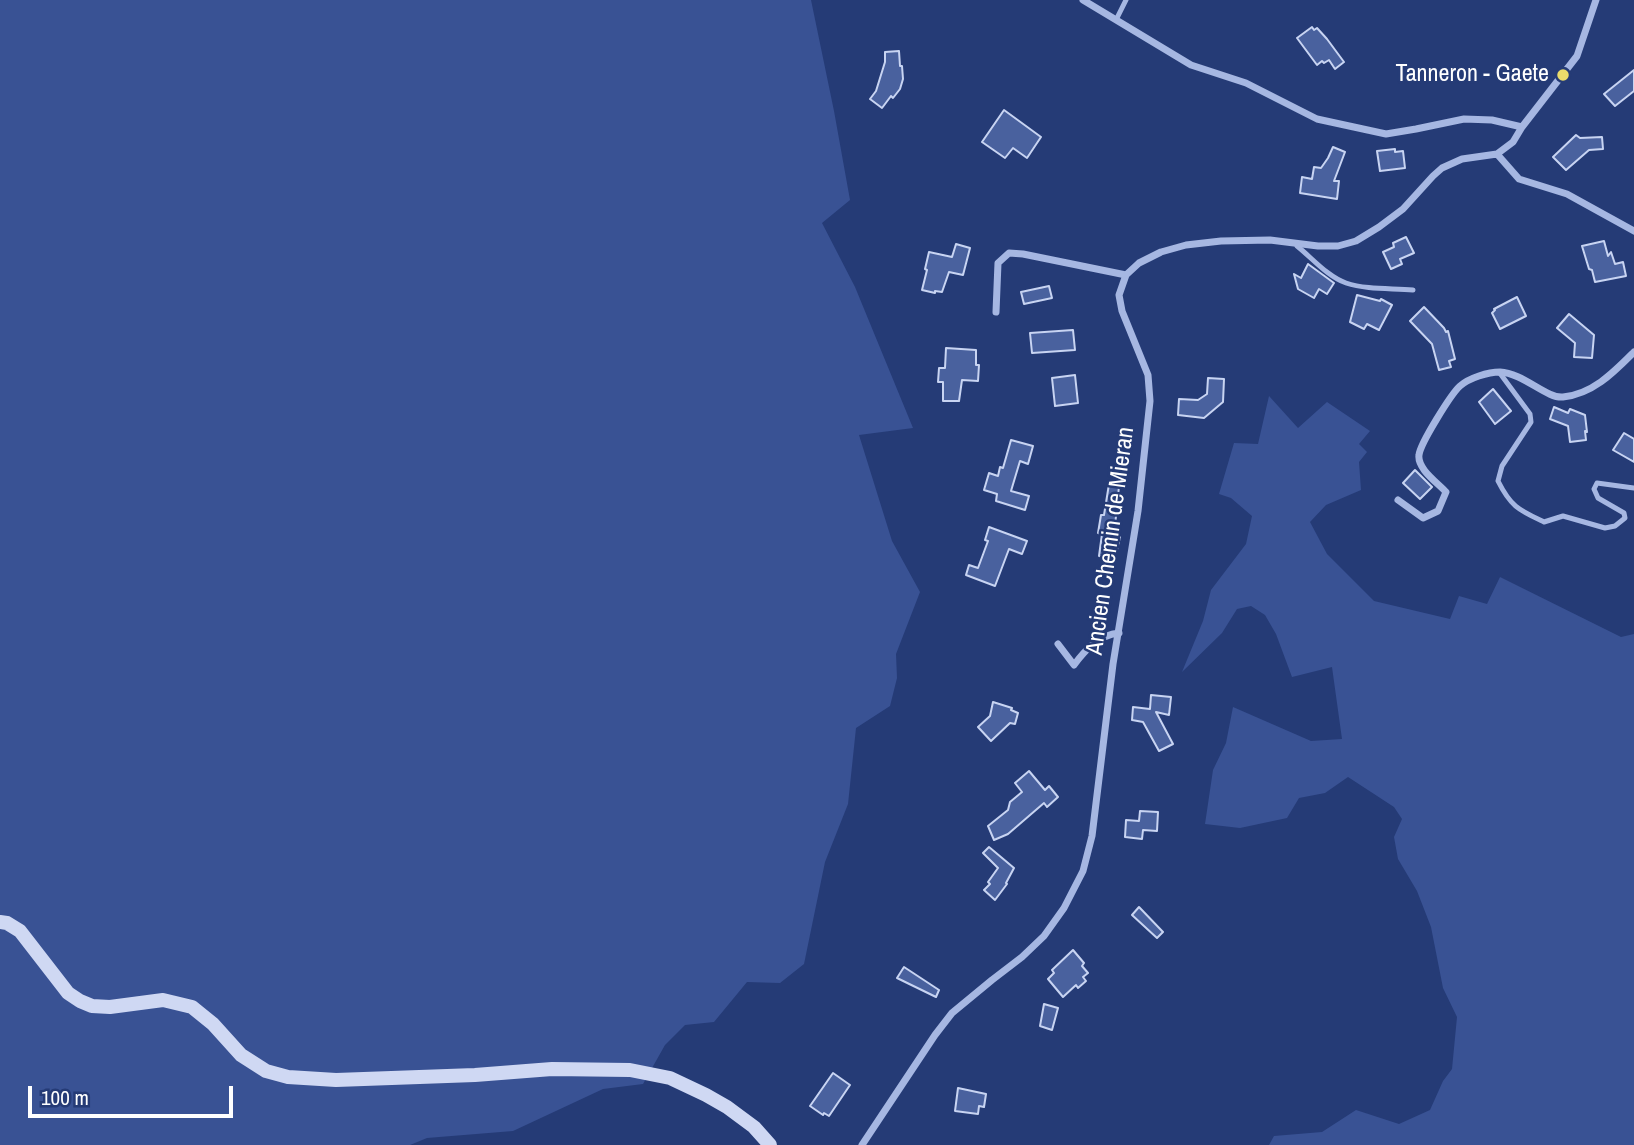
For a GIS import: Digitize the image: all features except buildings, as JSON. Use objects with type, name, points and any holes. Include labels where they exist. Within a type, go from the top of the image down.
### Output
[{"type":"street","points":[[1083,0],[1191,65],[1246,83],[1317,119],[1386,134],[1464,119],[1492,120],[1522,127]]},
{"type":"street","points":[[996,312],[998,263],[1009,253],[1126,275],[1139,263],[1161,252],[1185,245],[1221,240],[1270,240],[1338,246],[1356,241],[1379,228],[1403,209],[1442,168],[1462,159],[1497,154],[1513,142],[1577,56],[1596,0]]},
{"type":"street","points":[[1497,154],[1519,179],[1567,194],[1634,231]]},
{"type":"street","name":"Ancien Chemin de Mieran","points":[[862,1145],[952,1013],[1023,957],[1044,936],[1064,908],[1083,871],[1092,836],[1113,664],[1138,512],[1150,401],[1148,375],[1122,311],[1119,295],[1126,275]]},
{"type":"street","points":[[1398,499],[1423,518],[1438,511],[1446,492],[1421,466],[1419,455],[1434,422],[1459,386],[1474,378],[1499,372],[1520,376],[1561,398],[1586,391],[1601,383],[1634,352]]},
{"type":"street","points":[[1058,644],[1074,665],[1086,648],[1110,634],[1119,633]]},
{"type":"street","points":[[0,922],[20,931],[68,993],[80,1000],[92,1006],[110,1007],[163,1000],[192,1007],[213,1024],[241,1055],[266,1071],[288,1077],[336,1080],[552,1069],[630,1070],[670,1078],[706,1095],[754,1127],[770,1145]]},
{"type":"lane","points":[[1116,20],[1126,0]]},
{"type":"lane","points":[[1296,243],[1333,276],[1346,283],[1413,290]]},
{"type":"lane","points":[[1499,372],[1530,414],[1531,422],[1502,466],[1497,481],[1516,508],[1544,522],[1563,516],[1605,528],[1615,526],[1625,518],[1624,513],[1598,498],[1594,489],[1597,483],[1634,488]]},
{"type":"shaded area","points":[[0,0],[811,0],[850,200],[822,223],[855,287],[913,428],[859,435],[892,541],[920,592],[896,654],[897,678],[890,706],[856,728],[848,804],[825,862],[804,964],[780,983],[747,982],[714,1022],[685,1025],[665,1045],[643,1084],[603,1089],[513,1131],[427,1138],[410,1145],[0,1145]]},
{"type":"shaded area","points":[[1269,396],[1298,428],[1327,402],[1370,431],[1359,444],[1367,452],[1359,462],[1361,490],[1326,505],[1310,522],[1327,554],[1374,601],[1450,619],[1459,596],[1487,604],[1500,577],[1621,637],[1634,634],[1634,1145],[1269,1145],[1274,1136],[1322,1132],[1356,1110],[1399,1124],[1430,1110],[1443,1081],[1452,1069],[1457,1017],[1443,988],[1431,927],[1417,891],[1398,859],[1394,837],[1402,819],[1394,807],[1348,777],[1325,793],[1299,798],[1287,818],[1240,828],[1205,824],[1213,770],[1226,743],[1233,707],[1311,741],[1342,739],[1332,667],[1292,677],[1276,634],[1265,615],[1251,606],[1237,609],[1222,633],[1182,672],[1203,621],[1211,590],[1246,544],[1252,516],[1231,498],[1219,494],[1234,443],[1258,444]]},
{"type":"place","name":"Tanneron - Gaete","points":[[1563,75]]}]
